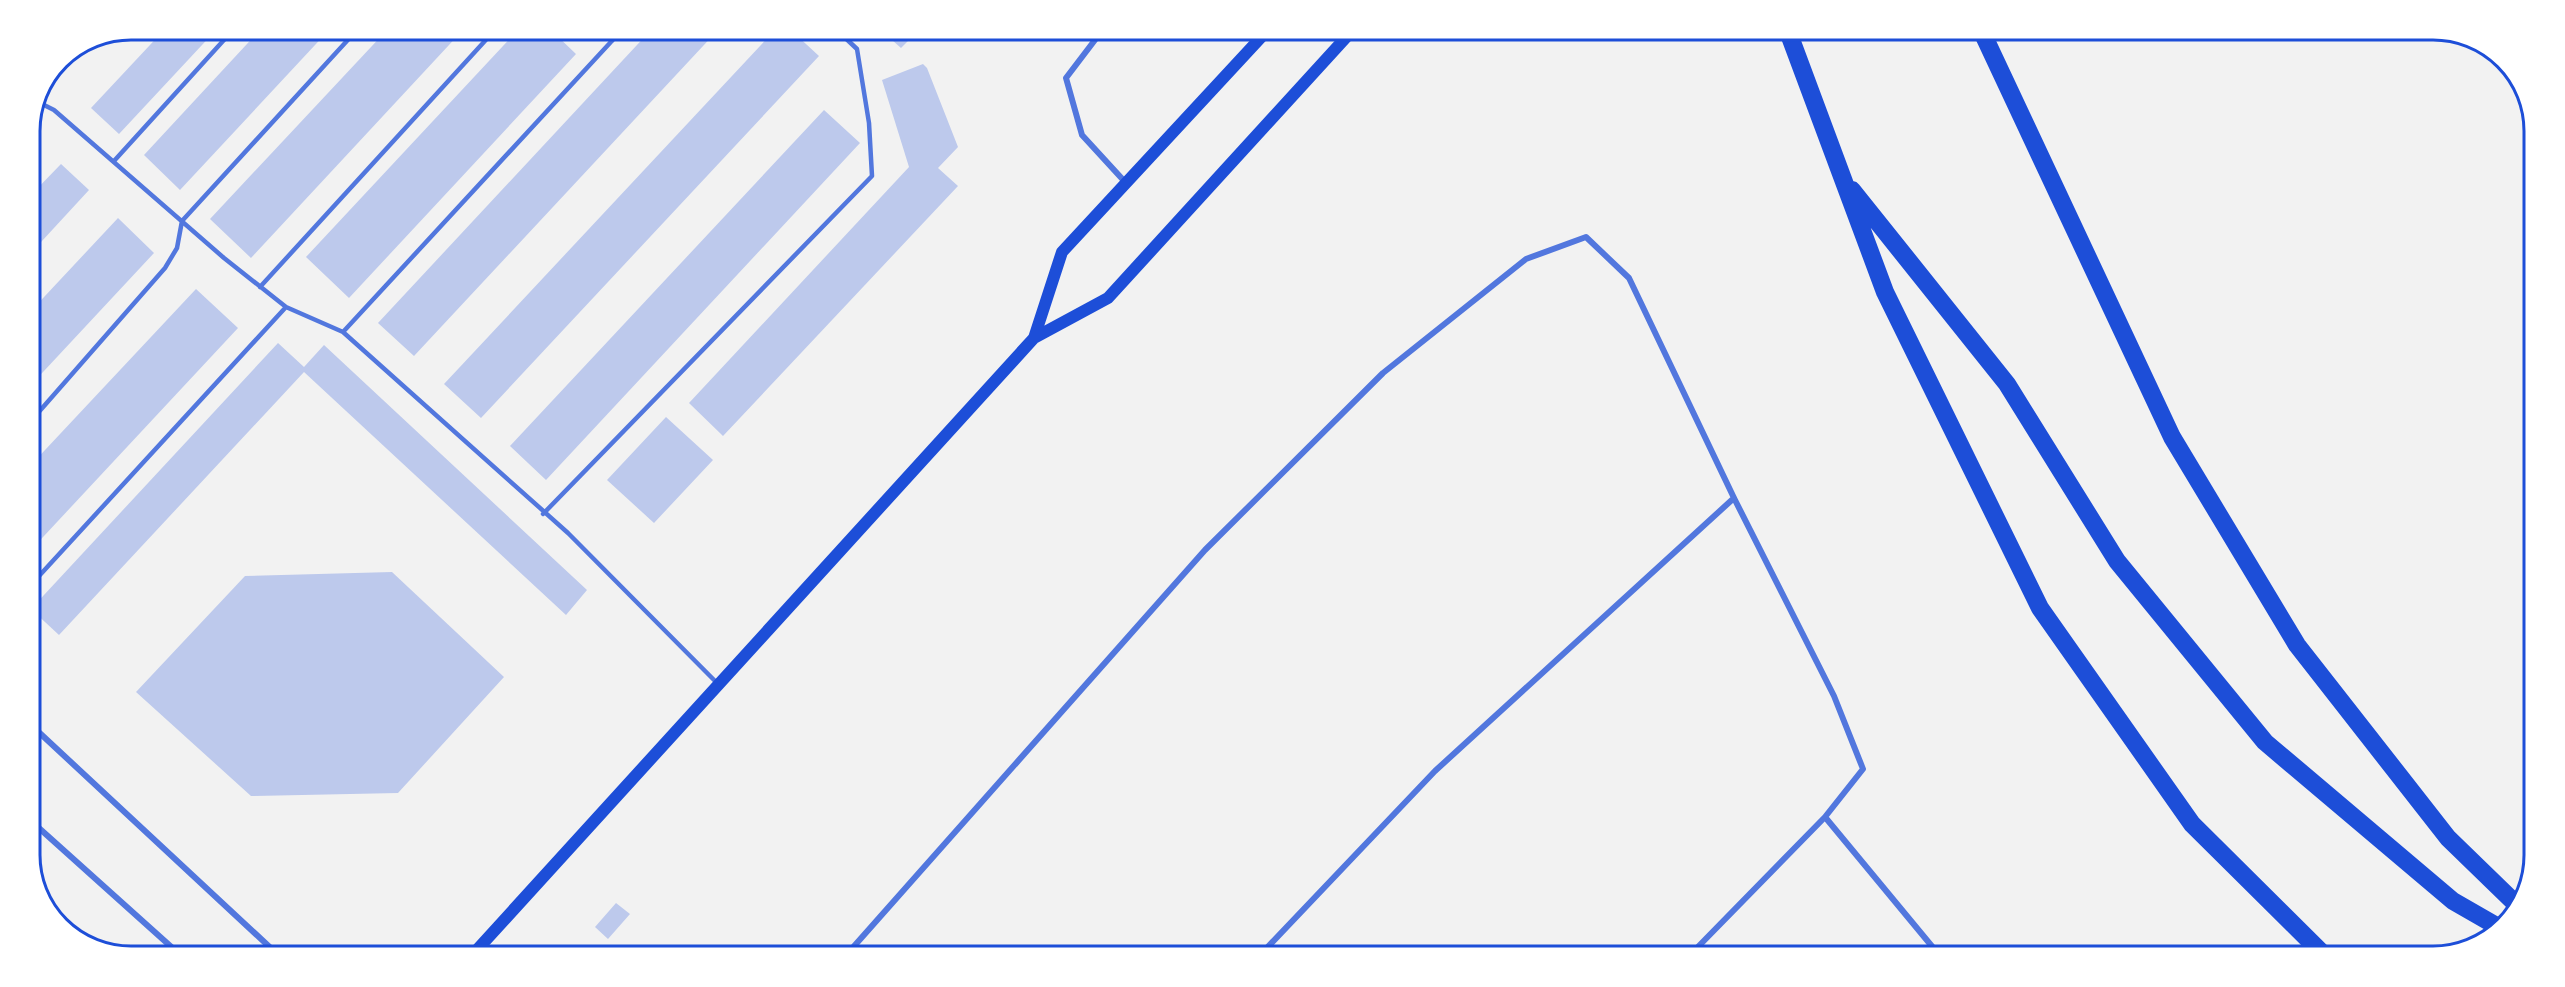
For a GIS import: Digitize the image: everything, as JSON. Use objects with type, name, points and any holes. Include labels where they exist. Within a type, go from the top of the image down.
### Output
[{"type":"highway","points":[[1791,40],[1885,292],[2040,608],[2192,824],[2315,946]]},
{"type":"highway","points":[[1986,40],[2172,437],[2297,645],[2448,838],[2512,900]]},
{"type":"highway","points":[[1840,174],[2007,384],[2117,561],[2265,742],[2453,901],[2494,924]]},
{"type":"main road","points":[[1034,338],[1062,252],[1259,40]]},
{"type":"main road","points":[[480,946],[1034,338],[1108,298],[1344,40]]},
{"type":"street","points":[[1095,40],[1066,78],[1082,135],[1126,184]]},
{"type":"street","points":[[854,946],[1205,550],[1383,373],[1526,259],[1586,237],[1629,278],[1734,498],[1834,696],[1863,769],[1825,817],[1699,946]]},
{"type":"street","points":[[1270,946],[1435,771],[1734,498]]},
{"type":"street","points":[[41,734],[269,946]]},
{"type":"street","points":[[1825,817],[1932,946]]},
{"type":"street","points":[[41,830],[170,946]]},
{"type":"lane","points":[[114,161],[224,40]]},
{"type":"lane","points":[[40,410],[165,268],[177,248],[182,221],[348,40]]},
{"type":"lane","points":[[260,287],[486,40]]},
{"type":"lane","points":[[543,514],[872,176],[869,123],[857,49],[847,40]]},
{"type":"lane","points":[[343,332],[612,41]]},
{"type":"lane","points":[[44,105],[54,110],[286,307],[343,332],[543,514],[568,533],[719,685]]},
{"type":"lane","points":[[41,574],[286,307]]},
{"type":"building","points":[[155,40],[207,40],[119,134],[91,108]]},
{"type":"building","points":[[251,40],[320,40],[180,190],[144,155]]},
{"type":"building","points":[[378,40],[454,40],[251,258],[210,219]]},
{"type":"building","points":[[509,40],[561,40],[576,54],[349,298],[306,257]]},
{"type":"building","points":[[642,40],[709,40],[414,356],[378,323]]},
{"type":"building","points":[[766,40],[802,40],[819,56],[481,418],[444,384]]},
{"type":"building","points":[[892,40],[909,40],[901,48]]},
{"type":"building","points":[[923,64],[927,68],[958,147],[938,168],[958,186],[723,436],[689,403],[909,167],[882,80]]},
{"type":"building","points":[[824,110],[860,143],[546,480],[510,446]]},
{"type":"building","points":[[61,164],[89,190],[40,243],[40,186]]},
{"type":"building","points":[[118,218],[154,253],[40,375],[40,301]]},
{"type":"building","points":[[196,289],[238,328],[41,540],[40,455]]},
{"type":"building","points":[[278,343],[304,367],[324,345],[587,590],[566,615],[304,372],[59,635],[41,618],[41,599]]},
{"type":"building","points":[[666,417],[713,460],[654,523],[607,480]]},
{"type":"building","points":[[392,572],[504,677],[398,793],[251,796],[136,692],[245,576]]},
{"type":"building","points":[[616,903],[630,914],[608,939],[595,927]]}]
